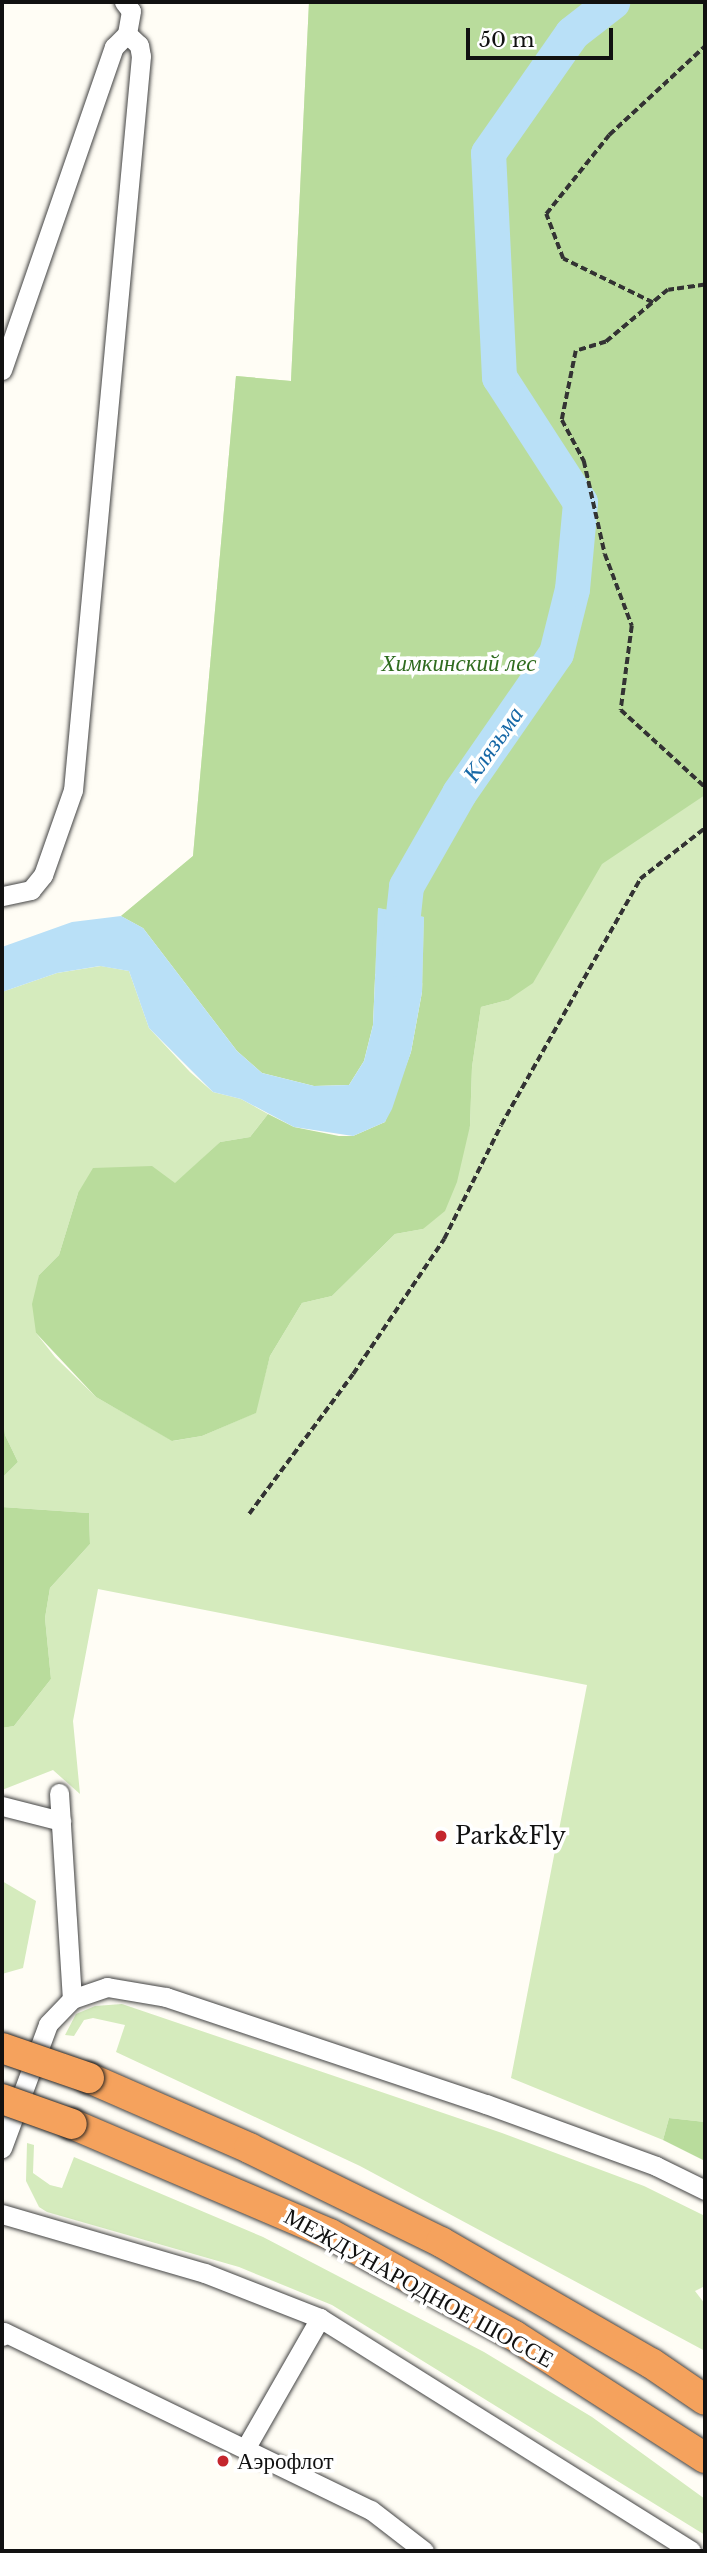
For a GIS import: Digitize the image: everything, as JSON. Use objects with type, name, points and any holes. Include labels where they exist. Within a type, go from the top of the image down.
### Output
[{"type":"highway","name":"МЕЖДУНАРОДНОЕ ШОССЕ","points":[[2,2048],[89,2078],[350,2196],[651,2363],[705,2400]]},
{"type":"highway","name":"МЕЖДУНАРОДНОЕ ШОССЕ","points":[[2,2099],[72,2124],[330,2234],[515,2336],[624,2403],[705,2458]]},
{"type":"street","points":[[2,370],[114,47],[127,34],[131,10],[124,2]]},
{"type":"street","points":[[2,896],[31,890],[43,875],[74,790],[141,56],[139,45],[127,34]]},
{"type":"street","points":[[60,1793],[72,1999]]},
{"type":"street","points":[[2,1806],[61,1821]]},
{"type":"street","points":[[2,2148],[48,2024],[72,1999],[107,1987],[166,1997],[486,2104],[656,2166],[705,2190]]},
{"type":"street","points":[[2,2214],[205,2273],[320,2318],[691,2551]]},
{"type":"street","points":[[245,2449],[320,2318]]},
{"type":"street","points":[[2,2336],[4,2332],[371,2510],[424,2551]]},
{"type":"path","points":[[653,303],[563,259],[547,214],[608,135],[705,46]]},
{"type":"path","points":[[705,285],[668,290],[606,342],[576,351],[562,420],[584,461],[605,554],[632,626],[621,710],[705,786]]},
{"type":"path","points":[[249,1514],[354,1374],[444,1238],[501,1125],[640,879],[705,828]]},
{"type":"green space","points":[[309,2],[705,2],[705,2122],[669,2118],[663,2140],[511,2078],[587,1685],[98,1589],[73,1721],[80,1794],[53,1770],[2,1790],[2,1728],[14,1726],[51,1679],[45,1618],[50,1588],[90,1544],[89,1513],[2,1507],[2,1478],[18,1462],[5,1435],[2,1406],[2,992],[57,973],[101,966],[129,971],[149,1028],[190,1072],[213,1092],[241,1099],[268,1114],[250,1137],[220,1142],[175,1184],[78,1193],[59,1255],[39,1275],[36,1333],[55,1357],[96,1397],[173,1441],[202,1436],[255,1413],[270,1356],[302,1303],[332,1296],[395,1234],[423,1229],[470,1126],[472,1067],[481,1007],[508,1000],[143,928],[121,916],[193,856],[236,376],[291,381]]},
{"type":"green space","name":"Химкинский лес","points":[[309,2],[705,2],[705,795],[602,864],[533,983],[508,1000],[481,1007],[472,1067],[470,1126],[457,1182],[445,1211],[423,1229],[395,1234],[332,1296],[302,1303],[270,1356],[256,1413],[202,1436],[172,1441],[96,1397],[36,1333],[32,1304],[39,1275],[59,1255],[78,1193],[93,1168],[152,1166],[175,1183],[220,1142],[250,1137],[268,1114],[294,1127],[339,1136],[353,1136],[385,1122],[411,1052],[422,992],[424,917],[378,908],[373,1025],[364,1061],[349,1085],[314,1086],[262,1073],[237,1051],[143,928],[121,916],[193,856],[236,376],[291,381]]},
{"type":"green space","points":[[2,1406],[5,1435],[18,1462],[2,1478]]},
{"type":"green space","points":[[2,1507],[89,1513],[90,1544],[50,1588],[45,1618],[51,1679],[14,1726],[2,1728]]},
{"type":"green space","points":[[2,1881],[36,1901],[23,1968],[2,1974]]},
{"type":"green space","points":[[122,2004],[502,2133],[644,2186],[705,2216],[705,2286],[695,2291],[705,2304],[705,2351],[360,2166],[116,2052],[125,2025],[93,2018],[84,2020],[74,2036],[65,2035],[76,2014],[95,2006]]},
{"type":"green space","points":[[669,2118],[705,2122],[705,2161],[663,2140]]},
{"type":"green space","points":[[27,2143],[34,2145],[33,2173],[50,2185],[62,2188],[74,2157],[263,2237],[484,2352],[592,2417],[705,2499],[705,2535],[332,2305],[239,2267],[47,2212],[39,2207],[26,2181]]},
{"type":"water","points":[[378,908],[424,917],[422,992],[411,1052],[392,1109],[385,1122],[353,1136],[294,1127],[241,1099],[213,1092],[149,1028],[129,971],[100,966],[57,973],[2,992],[2,947],[72,922],[121,916],[143,928],[237,1051],[262,1073],[314,1086],[349,1085],[364,1061],[373,1025]]},
{"type":"waterway","name":"Клязьма","points":[[398,959],[406,886],[459,793],[556,653],[572,589],[580,502],[499,377],[488,153],[572,33],[612,2]]},
{"type":"place","name":"Park&Fly","points":[[441,1836]]},
{"type":"place","name":"Аэрофлот","points":[[223,2461]]}]
